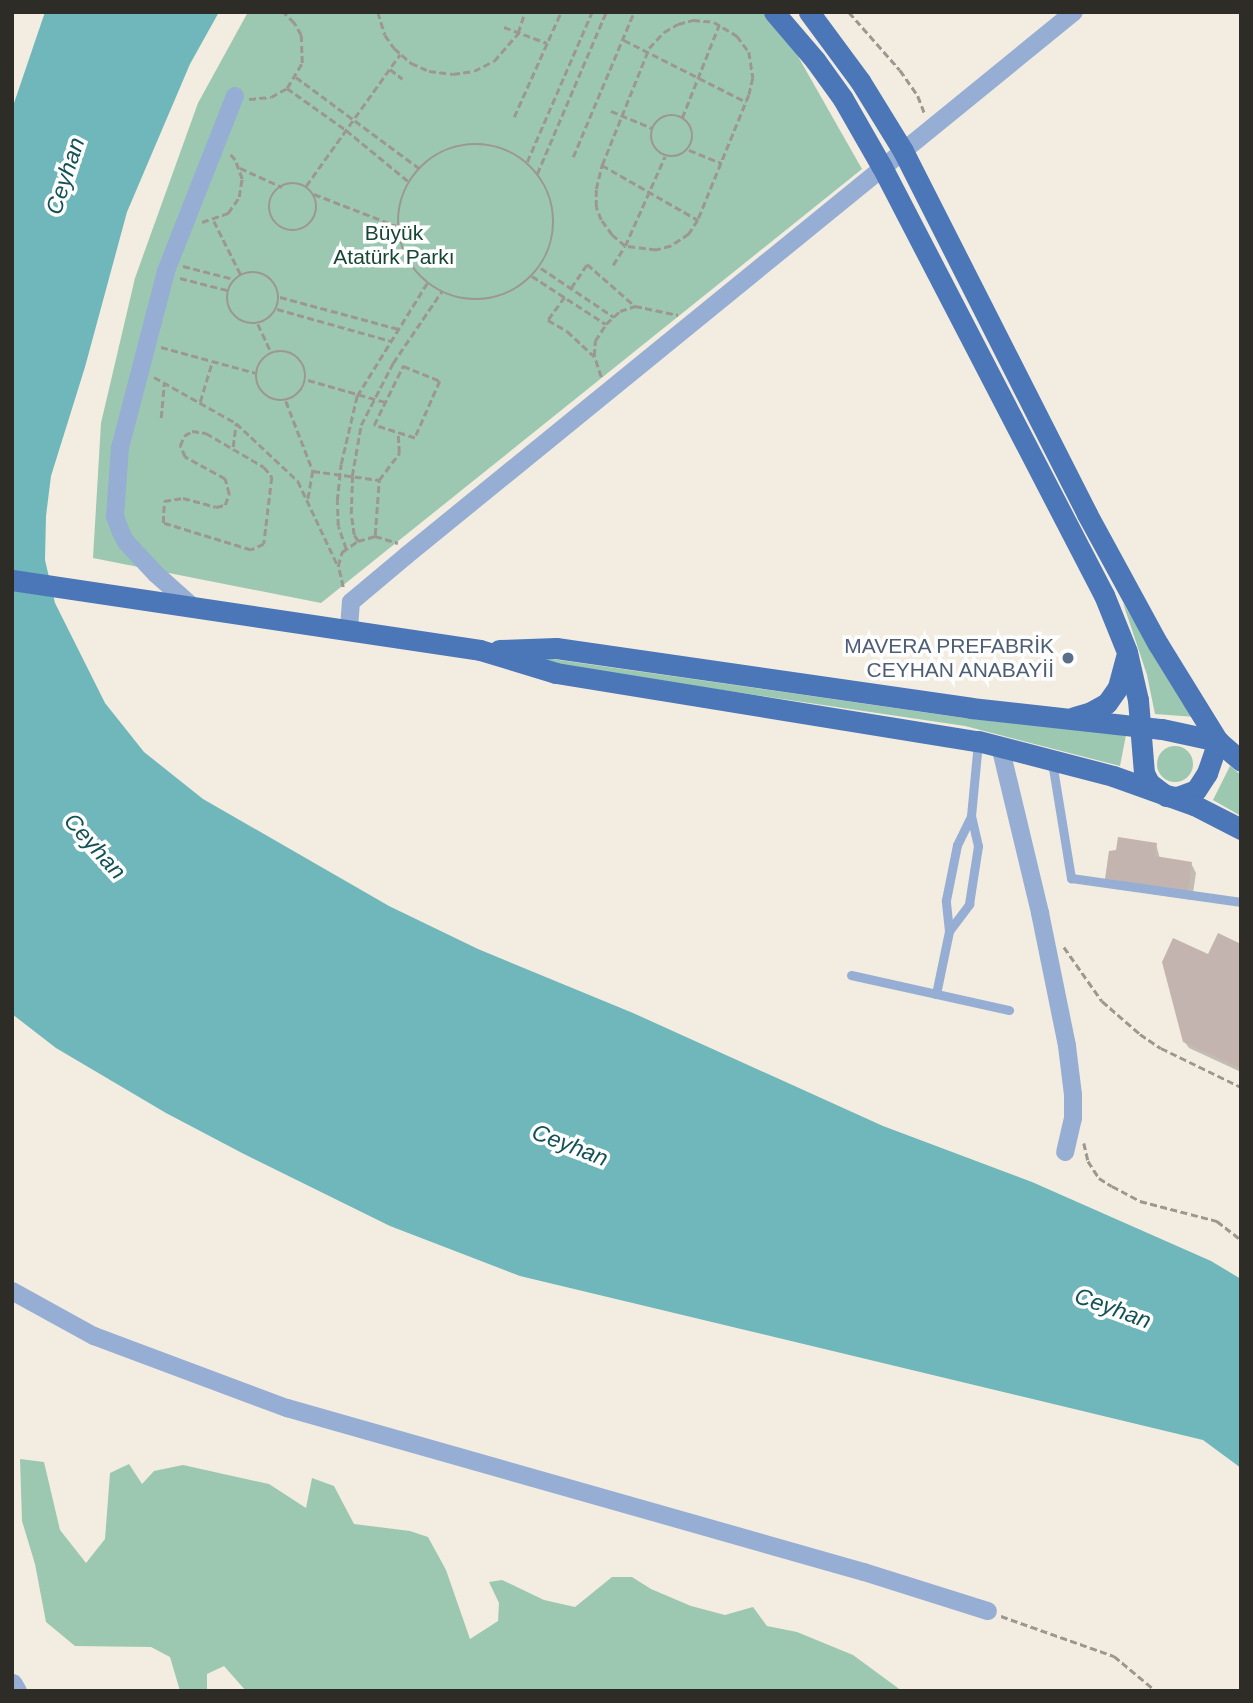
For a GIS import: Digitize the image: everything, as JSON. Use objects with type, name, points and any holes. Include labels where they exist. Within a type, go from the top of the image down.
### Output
[{"type":"main road","points":[[774,12],[815,60],[843,99],[882,167],[1108,605],[1127,652],[1141,726],[1143,763],[1149,783],[1166,796],[1187,796],[1203,783],[1218,741]]},
{"type":"main road","points":[[809,12],[860,81],[903,151],[1087,514],[1158,644],[1218,741],[1241,761]]},
{"type":"main road","points":[[12,580],[480,650],[556,673],[978,741],[1051,757],[1113,775],[1194,805],[1241,829]]},
{"type":"main road","points":[[480,650],[556,648],[1055,719],[1141,726],[1218,741]]},
{"type":"main road","points":[[1055,719],[1084,715],[1107,703],[1122,676],[1127,652]]},
{"type":"street","points":[[349,629],[351,602],[1074,12]]},
{"type":"street","points":[[193,607],[126,542],[116,516],[120,448],[167,269],[235,96]]},
{"type":"street","points":[[1000,746],[1040,913],[1067,1046],[1073,1118],[1065,1152]]},
{"type":"street","points":[[12,1292],[94,1336],[287,1408],[864,1572],[988,1611]]},
{"type":"street","points":[[12,1684],[16,1691]]},
{"type":"lane","points":[[949,931],[969,904],[978,846],[971,816],[978,741]]},
{"type":"lane","points":[[1051,757],[1071,878],[1241,902]]},
{"type":"lane","points":[[936,994],[949,931],[946,900],[950,878],[957,845],[971,816]]},
{"type":"lane","points":[[851,975],[1009,1010]]},
{"type":"path","points":[[235,96],[257,100],[271,97],[287,88],[296,77],[304,53],[301,35],[283,12]]},
{"type":"path","points":[[378,12],[385,35],[400,54],[429,71],[453,74],[474,71],[494,61],[507,49],[519,30],[525,12]]},
{"type":"path","points":[[514,117],[561,12]]},
{"type":"path","points":[[527,162],[592,12]]},
{"type":"path","points":[[537,173],[606,12]]},
{"type":"path","points":[[573,157],[635,12]]},
{"type":"path","points":[[851,13],[900,70],[918,96],[924,109],[928,131]]},
{"type":"path","points":[[693,20],[719,25],[737,36],[749,52],[753,78],[746,102],[698,220],[689,234],[671,246],[656,250],[625,246],[612,235],[596,207],[596,188],[602,165],[647,52],[664,32],[678,24],[693,20]]},
{"type":"path","points":[[682,118],[719,25]]},
{"type":"path","points":[[504,27],[519,30],[547,43]]},
{"type":"path","points":[[623,39],[746,102]]},
{"type":"path","points":[[306,186],[400,54]]},
{"type":"path","points":[[390,69],[403,79]]},
{"type":"path","points":[[296,77],[419,168]]},
{"type":"path","points":[[287,88],[346,130],[408,181]]},
{"type":"path","points":[[611,111],[652,128]]},
{"type":"path","points":[[665,117],[682,118],[690,126],[693,135],[688,149],[680,156],[665,156],[653,146],[652,128],[665,117]]},
{"type":"path","points":[[185,219],[203,222],[214,220],[228,213],[239,197],[242,179],[238,167],[235,160],[217,144]]},
{"type":"path","points":[[465,144],[485,144],[513,152],[527,162],[549,190],[555,213],[554,235],[541,267],[517,289],[495,298],[472,300],[442,291],[427,283],[410,265],[399,238],[398,208],[408,181],[437,153],[465,144]]},
{"type":"path","points":[[688,149],[721,163]]},
{"type":"path","points":[[613,265],[625,246],[665,156]]},
{"type":"path","points":[[602,165],[698,220]]},
{"type":"path","points":[[238,167],[282,187]]},
{"type":"path","points":[[297,183],[306,186],[313,194],[318,211],[313,223],[300,231],[287,231],[275,224],[269,204],[276,190],[297,183]]},
{"type":"path","points":[[313,194],[398,227]]},
{"type":"path","points":[[214,220],[241,275]]},
{"type":"path","points":[[571,288],[587,264],[635,306],[673,312],[690,323]]},
{"type":"path","points":[[541,267],[614,317]]},
{"type":"path","points":[[167,269],[234,279]]},
{"type":"path","points":[[167,269],[228,290]]},
{"type":"path","points":[[256,272],[267,276],[275,284],[279,297],[277,309],[268,320],[258,324],[239,321],[230,312],[228,290],[234,279],[241,275],[256,272]]},
{"type":"path","points":[[532,276],[606,324]]},
{"type":"path","points":[[346,549],[338,526],[340,475],[357,396],[427,283]]},
{"type":"path","points":[[358,541],[354,535],[351,514],[352,476],[361,425],[393,363],[442,291]]},
{"type":"path","points":[[279,297],[399,329]]},
{"type":"path","points":[[565,297],[548,320],[567,331],[594,356]]},
{"type":"path","points":[[606,392],[594,356],[595,341],[614,317],[635,306]]},
{"type":"path","points":[[277,309],[391,341]]},
{"type":"path","points":[[258,324],[271,352]]},
{"type":"path","points":[[147,343],[256,373]]},
{"type":"path","points":[[288,351],[300,358],[306,368],[307,380],[298,395],[286,401],[274,400],[264,394],[256,373],[261,359],[271,352],[288,351]]},
{"type":"path","points":[[200,402],[212,362]]},
{"type":"path","points":[[403,366],[440,381],[415,439],[374,425],[385,402],[403,366]]},
{"type":"path","points":[[141,370],[236,423],[298,481],[338,566],[340,581],[351,602]]},
{"type":"path","points":[[307,380],[385,402]]},
{"type":"path","points":[[161,418],[164,384]]},
{"type":"path","points":[[286,401],[313,471],[308,500]]},
{"type":"path","points":[[233,449],[236,423]]},
{"type":"path","points":[[192,431],[206,433],[233,449],[264,467],[272,477],[264,544],[251,550],[163,523],[164,501],[184,498],[216,507],[225,505],[229,494],[225,479],[185,457],[180,446],[184,436],[192,431]]},
{"type":"path","points":[[375,536],[379,480],[399,453],[398,433]]},
{"type":"path","points":[[313,471],[379,480]]},
{"type":"path","points":[[338,566],[342,552],[358,541],[375,536],[401,544],[407,555]]},
{"type":"path","points":[[1061,942],[1102,1001],[1140,1034],[1161,1048],[1241,1087]]},
{"type":"path","points":[[1073,1118],[1081,1130],[1088,1161],[1099,1178],[1140,1201],[1217,1221],[1241,1240]]},
{"type":"path","points":[[988,1611],[1114,1656],[1156,1691]]},
{"type":"green space","name":"Büyük Atatürk Parkı","points":[[248,12],[762,12],[783,30],[862,169],[321,603],[93,558],[101,423],[135,278],[198,103]]},
{"type":"green space","points":[[1123,603],[1166,675],[1196,717],[1155,714],[1147,675]]},
{"type":"green space","points":[[545,658],[964,718],[1126,735],[1120,766],[965,726],[545,664]]},
{"type":"green space","points":[[1175,746],[1188,751],[1193,764],[1188,777],[1175,782],[1162,777],[1157,764],[1162,751]]},
{"type":"green space","points":[[1230,766],[1241,775],[1241,816],[1213,800]]},
{"type":"green space","points":[[20,1459],[44,1462],[60,1530],[86,1563],[105,1539],[110,1473],[129,1464],[142,1484],[154,1471],[183,1465],[269,1484],[306,1508],[312,1478],[334,1486],[354,1524],[410,1531],[428,1537],[446,1570],[470,1639],[498,1621],[499,1603],[489,1582],[502,1580],[544,1600],[575,1607],[612,1577],[632,1577],[651,1589],[691,1606],[725,1615],[753,1607],[767,1626],[797,1632],[853,1655],[902,1691],[246,1691],[224,1666],[207,1674],[207,1691],[180,1691],[170,1657],[151,1647],[75,1646],[46,1622],[35,1564],[22,1521]]},
{"type":"water","name":"Ceyhan","points":[[45,12],[219,12],[190,64],[127,212],[85,367],[51,476],[46,516],[45,560],[55,603],[105,703],[144,752],[203,799],[389,906],[478,949],[633,1013],[883,1126],[1032,1182],[1211,1261],[1241,1279],[1241,1468],[1203,1440],[520,1276],[390,1226],[242,1153],[166,1113],[56,1048],[12,1014],[12,109]]},
{"type":"building","points":[[1118,837],[1157,843],[1155,856],[1192,862],[1188,891],[1105,879],[1109,851],[1116,850]]},
{"type":"building","points":[[1218,933],[1241,944],[1241,1068],[1183,1042],[1162,962],[1173,938],[1208,954]]},
{"type":"place","name":"MAVERA PREFABRİK CEYHAN ANABAYİİ","points":[[1068,658]]}]
